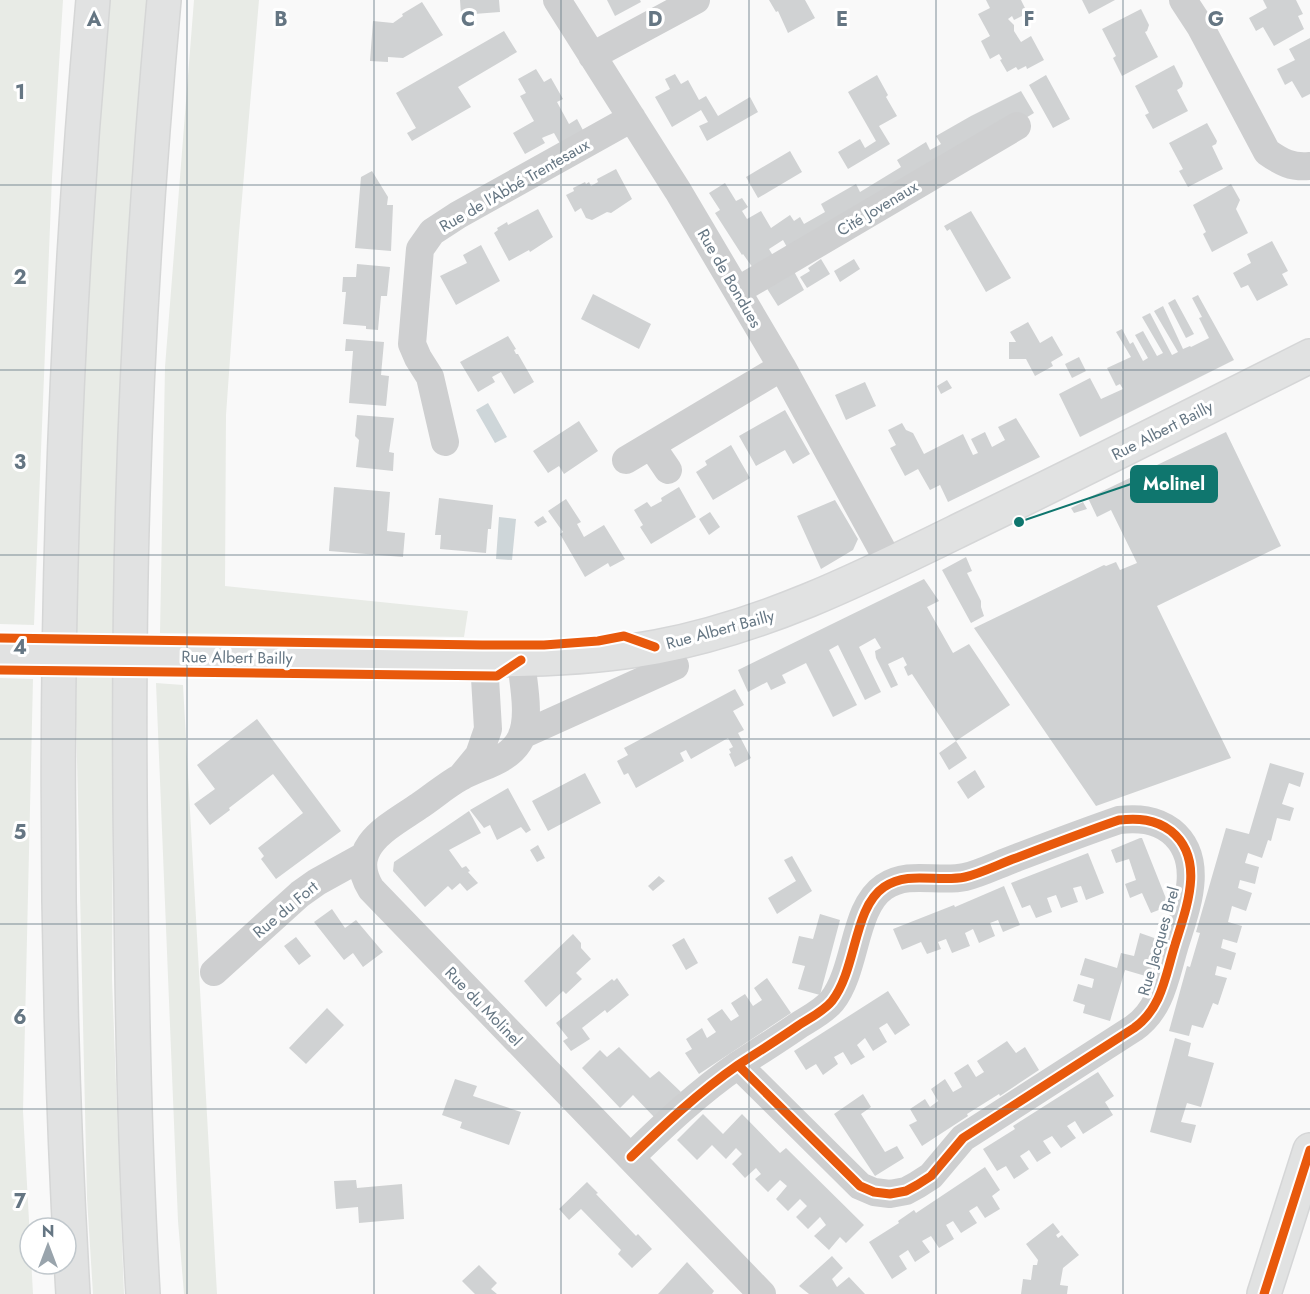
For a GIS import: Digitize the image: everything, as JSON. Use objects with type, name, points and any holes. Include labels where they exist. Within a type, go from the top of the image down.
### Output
[{"type":"main road","points":[[72,1294],[64,1104],[59,765],[62,543],[67,380],[76,209],[93,0]]},
{"type":"main road","points":[[143,1294],[131,934],[129,741],[131,570],[145,256],[164,0]]},
{"type":"main road","name":"Rue Albert Bailly","points":[[0,653],[484,661],[598,656],[665,645],[724,631],[795,607],[890,564],[1310,356]]},
{"type":"main road","points":[[49,1216],[46,1036],[49,906],[59,765]]},
{"type":"main road","points":[[1264,1294],[1310,1150]]},
{"type":"main road","points":[[140,1242],[154,1294]]},
{"type":"main road","points":[[50,1276],[51,1294]]},
{"type":"street","name":"Rue de Bondues","points":[[557,0],[678,191],[782,367],[890,564]]},
{"type":"street","points":[[592,56],[696,0]]},
{"type":"street","points":[[1183,0],[1200,26],[1267,152],[1283,163],[1299,167],[1310,166]]},
{"type":"street","name":"Rue de l'Abbé Trentesaux","points":[[445,442],[430,377],[412,345],[420,249],[432,232],[458,215],[632,118]]},
{"type":"street","name":"Cité Jovenaux","points":[[737,291],[1017,126]]},
{"type":"street","points":[[626,460],[782,367]]},
{"type":"street","points":[[651,445],[668,470]]},
{"type":"street","points":[[364,856],[368,847],[383,832],[460,777],[501,759],[513,749],[522,735],[525,707],[521,660]]},
{"type":"street","points":[[460,777],[479,755],[488,729],[484,661]]},
{"type":"street","points":[[522,735],[675,666]]},
{"type":"street","name":"Rue Jacques Brel","points":[[631,1157],[687,1104],[738,1065],[830,1003],[840,989],[849,967],[866,908],[885,886],[914,877],[964,877],[1119,820],[1134,818],[1150,820],[1165,827],[1179,838],[1187,851],[1191,868],[1190,885],[1175,944],[1153,1011],[1134,1029],[963,1138],[931,1176],[906,1191],[890,1194],[874,1192],[860,1186],[738,1065]]},
{"type":"street","name":"Rue du Fort","points":[[213,972],[300,894],[364,856]]},
{"type":"street","name":"Rue du Molinel","points":[[364,856],[362,869],[364,879],[370,889],[762,1294]]},
{"type":"shaded area","points":[[0,0],[63,0],[52,177],[34,625],[0,624]]},
{"type":"shaded area","points":[[110,0],[148,0],[132,184],[114,607],[112,979],[124,1294],[93,1294],[87,1198],[76,717],[77,485],[93,214]]},
{"type":"shaded area","points":[[194,0],[259,0],[226,415],[225,586],[468,611],[464,637],[160,633],[165,367]]},
{"type":"shaded area","points":[[488,403],[507,437],[495,443],[476,410]]},
{"type":"shaded area","points":[[499,517],[516,519],[512,560],[496,559]]},
{"type":"shaded area","points":[[0,678],[33,679],[23,1111],[29,1216],[18,1216],[18,1276],[32,1276],[33,1294],[0,1294]]},
{"type":"shaded area","points":[[156,683],[183,685],[217,1294],[184,1294],[178,1221]]},
{"type":"building","points":[[460,0],[499,0],[500,12],[461,15]]},
{"type":"building","points":[[607,0],[640,0],[641,2],[615,16]]},
{"type":"building","points":[[769,0],[805,0],[815,18],[788,33],[778,11],[776,12]]},
{"type":"building","points":[[986,0],[1021,0],[1026,10],[1024,15],[1014,20],[1012,16],[1008,19],[1014,25],[1014,31],[1021,42],[1031,36],[1044,60],[1027,69],[1026,66],[1018,70],[1016,67],[1007,72],[999,54],[990,59],[981,41],[990,36],[978,14],[990,8]]},
{"type":"building","points":[[1082,0],[1115,0],[1089,14]]},
{"type":"building","points":[[1263,0],[1296,0],[1303,14],[1298,16],[1304,29],[1274,46],[1263,27],[1256,31],[1249,18],[1267,8]]},
{"type":"building","points":[[422,2],[443,35],[403,58],[388,57],[388,62],[370,61],[373,21],[393,23],[403,16],[402,14]]},
{"type":"building","points":[[1141,9],[1149,25],[1145,32],[1158,57],[1122,76],[1113,58],[1116,56],[1102,29]]},
{"type":"building","points":[[504,31],[517,52],[458,87],[471,107],[412,141],[407,133],[416,128],[396,93]]},
{"type":"building","points":[[1310,38],[1310,94],[1302,98],[1292,81],[1285,85],[1277,69],[1295,60],[1289,49]]},
{"type":"building","points":[[1174,65],[1183,83],[1182,87],[1177,90],[1188,111],[1153,129],[1145,115],[1149,113],[1135,86]]},
{"type":"building","points":[[536,69],[544,82],[551,78],[563,99],[557,102],[569,124],[577,119],[585,134],[562,147],[554,133],[542,138],[545,143],[525,154],[513,133],[534,121],[520,96],[526,93],[518,79]]},
{"type":"building","points":[[675,74],[681,84],[688,80],[699,100],[706,96],[718,116],[750,97],[758,112],[707,141],[699,126],[708,122],[701,110],[672,127],[655,97],[670,89],[665,79]]},
{"type":"building","points":[[877,75],[897,116],[879,126],[890,144],[848,169],[838,152],[860,139],[865,148],[876,141],[848,92]]},
{"type":"building","points":[[1046,75],[1070,119],[1053,128],[1029,85]]},
{"type":"building","points":[[1021,91],[1034,113],[792,256],[783,240],[769,249],[778,264],[758,275],[715,213],[720,210],[709,193],[725,183],[736,201],[742,198],[748,207],[742,211],[747,219],[761,211],[771,228],[790,215],[794,221],[800,217],[804,224],[825,212],[821,204],[856,184],[860,192],[901,167],[897,160],[926,142],[930,150],[941,144],[936,136]]},
{"type":"building","points":[[1207,123],[1217,141],[1212,146],[1223,169],[1188,187],[1179,171],[1183,169],[1169,143]]},
{"type":"building","points":[[790,151],[802,172],[758,198],[746,177]]},
{"type":"building","points":[[616,169],[632,199],[611,213],[607,212],[592,220],[586,218],[581,208],[575,212],[566,195],[574,191],[573,188],[585,182],[586,184],[589,182],[591,186],[598,182],[597,179]]},
{"type":"building","points":[[372,171],[388,197],[387,205],[393,205],[391,251],[355,248],[361,177]]},
{"type":"building","points":[[1231,184],[1240,200],[1236,209],[1248,233],[1212,252],[1203,234],[1206,232],[1193,205]]},
{"type":"building","points":[[538,209],[553,237],[530,252],[529,250],[509,261],[494,233],[498,230],[497,228],[507,222],[508,225]]},
{"type":"building","points":[[971,211],[1011,278],[986,292],[950,229],[947,231],[944,226]]},
{"type":"building","points":[[1272,241],[1288,271],[1282,274],[1288,285],[1257,301],[1248,285],[1241,288],[1233,273],[1251,263],[1247,254]]},
{"type":"building","points":[[481,245],[500,281],[456,305],[440,276],[467,263],[463,255]]},
{"type":"building","points":[[821,259],[830,274],[807,288],[800,277],[810,271],[808,268]]},
{"type":"building","points":[[854,259],[860,269],[840,282],[834,271]]},
{"type":"building","points":[[789,262],[804,290],[778,306],[766,287]]},
{"type":"building","points":[[357,264],[390,267],[387,296],[381,296],[378,330],[366,329],[366,326],[343,324],[346,292],[342,292],[343,277],[356,277]]},
{"type":"building","points":[[593,294],[651,324],[639,349],[581,319]]},
{"type":"building","points":[[1198,295],[1234,360],[1080,437],[1059,394],[1090,378],[1101,399],[1123,389],[1120,384],[1116,386],[1107,368],[1131,357],[1116,332],[1122,329],[1130,344],[1133,342],[1143,361],[1148,358],[1135,335],[1143,331],[1157,356],[1163,353],[1142,317],[1150,313],[1172,355],[1178,352],[1154,311],[1163,306],[1183,349],[1209,338],[1192,298]]},
{"type":"building","points":[[1175,299],[1194,334],[1186,338],[1168,303]]},
{"type":"building","points":[[1028,322],[1040,343],[1052,336],[1063,355],[1051,362],[1053,366],[1035,376],[1026,359],[1009,359],[1009,342],[1016,342],[1010,332]]},
{"type":"building","points":[[508,336],[516,349],[514,350],[516,354],[534,382],[514,394],[501,372],[492,377],[495,382],[478,392],[460,362]]},
{"type":"building","points":[[346,339],[384,342],[381,375],[389,376],[386,406],[349,403],[353,351],[345,351]]},
{"type":"building","points":[[1079,357],[1086,371],[1072,378],[1065,364]]},
{"type":"building","points":[[947,380],[952,388],[941,394],[937,386]]},
{"type":"building","points":[[865,382],[876,406],[846,420],[835,395]]},
{"type":"building","points":[[785,410],[810,454],[793,464],[785,450],[756,466],[739,436]]},
{"type":"building","points":[[357,415],[394,418],[389,452],[394,453],[393,471],[356,467],[359,440],[355,436]]},
{"type":"building","points":[[1016,418],[1040,457],[948,502],[940,485],[930,490],[918,469],[905,476],[890,448],[896,445],[888,430],[902,423],[906,430],[913,433],[924,454],[963,434],[973,455],[978,453],[971,439],[985,432],[992,447],[1005,440],[998,427]]},
{"type":"building","points":[[579,421],[598,451],[564,474],[559,466],[548,473],[533,451]]},
{"type":"building","points":[[1226,432],[1281,546],[1157,606],[1231,758],[1096,806],[974,628],[1104,565],[1116,562],[1120,570],[1137,563],[1111,510],[1097,517],[1088,498]]},
{"type":"building","points":[[731,445],[750,478],[713,500],[696,472],[707,465],[705,461]]},
{"type":"building","points":[[334,487],[390,492],[387,531],[405,533],[403,557],[329,551]]},
{"type":"building","points":[[679,487],[696,517],[651,544],[640,527],[643,525],[634,510],[647,502],[651,507]]},
{"type":"building","points":[[439,498],[493,505],[486,553],[440,549],[441,535],[435,535]]},
{"type":"building","points":[[566,499],[581,522],[577,524],[584,537],[604,525],[625,559],[610,567],[608,563],[585,577],[560,534],[563,532],[548,511]]},
{"type":"building","points":[[835,500],[858,539],[853,550],[821,569],[797,516]]},
{"type":"building","points":[[1083,502],[1087,509],[1074,513],[1071,508]]},
{"type":"building","points":[[710,512],[720,527],[709,535],[699,519]]},
{"type":"building","points":[[543,516],[547,522],[538,527],[534,522]]},
{"type":"building","points":[[966,557],[972,571],[967,573],[981,601],[984,616],[971,623],[942,570]]},
{"type":"building","points":[[924,579],[939,601],[927,607],[953,653],[969,644],[1010,705],[956,741],[912,674],[908,676],[904,667],[907,665],[903,657],[888,664],[898,685],[891,688],[876,658],[875,651],[881,648],[875,638],[859,647],[881,692],[865,700],[838,645],[829,650],[857,705],[833,717],[806,663],[782,675],[786,683],[771,690],[767,682],[748,692],[738,670]]},
{"type":"building","points":[[735,689],[744,705],[733,711],[744,730],[738,733],[751,758],[735,767],[729,754],[731,753],[729,749],[733,747],[728,738],[691,759],[686,750],[680,753],[684,761],[636,788],[628,773],[624,775],[617,761],[628,755],[624,748]]},
{"type":"building","points":[[257,719],[341,831],[276,879],[261,859],[264,856],[258,848],[303,813],[273,774],[210,825],[194,804],[215,789],[197,765]]},
{"type":"building","points":[[956,741],[967,758],[949,770],[939,753]]},
{"type":"building","points":[[1270,763],[1304,773],[1300,787],[1289,783],[1282,804],[1294,808],[1290,821],[1277,818],[1271,841],[1268,840],[1262,858],[1248,853],[1245,863],[1259,867],[1255,884],[1240,880],[1238,888],[1252,893],[1246,911],[1232,906],[1228,922],[1242,926],[1237,943],[1223,939],[1221,948],[1236,953],[1231,970],[1217,966],[1215,975],[1227,978],[1218,1005],[1213,1003],[1203,1028],[1192,1025],[1189,1036],[1169,1031],[1187,966],[1190,967],[1200,933],[1196,932],[1226,828],[1249,834]]},
{"type":"building","points":[[975,770],[985,787],[968,799],[957,782]]},
{"type":"building","points":[[585,773],[601,803],[548,831],[532,801]]},
{"type":"building","points":[[508,788],[531,830],[526,833],[521,827],[497,840],[490,825],[484,828],[470,810]]},
{"type":"building","points":[[469,811],[481,833],[449,850],[462,868],[466,866],[470,871],[468,872],[478,883],[467,891],[460,883],[452,890],[448,886],[425,907],[393,871],[394,862]]},
{"type":"building","points":[[1142,838],[1169,906],[1151,913],[1142,893],[1130,898],[1125,884],[1136,880],[1129,859],[1116,863],[1111,850]]},
{"type":"building","points":[[538,845],[545,858],[537,862],[530,850]]},
{"type":"building","points":[[1088,853],[1104,893],[1086,900],[1081,886],[1073,888],[1078,902],[1061,908],[1056,895],[1047,898],[1052,912],[1036,918],[1030,905],[1022,908],[1011,883]]},
{"type":"building","points":[[792,856],[812,891],[777,914],[768,898],[796,881],[784,860]]},
{"type":"building","points":[[659,876],[665,881],[653,891],[648,886]]},
{"type":"building","points":[[1004,886],[1020,925],[1003,932],[998,920],[990,923],[995,936],[979,943],[973,929],[965,933],[970,946],[952,953],[946,939],[938,942],[941,949],[927,954],[921,942],[902,950],[893,929],[954,905],[955,907]]},
{"type":"building","points":[[332,909],[345,928],[356,920],[383,952],[363,967],[353,953],[344,960],[314,922]]},
{"type":"building","points":[[820,914],[840,920],[820,995],[798,989],[805,966],[792,963],[799,936],[813,939]]},
{"type":"building","points":[[1140,933],[1160,940],[1149,977],[1125,970],[1110,1021],[1083,1013],[1085,1005],[1073,1001],[1078,984],[1092,988],[1094,979],[1080,975],[1085,958],[1117,968],[1121,953],[1134,956]]},
{"type":"building","points":[[573,934],[591,959],[576,973],[582,979],[566,994],[563,991],[546,1007],[524,981]]},
{"type":"building","points":[[296,937],[311,956],[299,965],[284,946]]},
{"type":"building","points":[[684,938],[698,963],[686,970],[672,945]]},
{"type":"building","points":[[617,978],[629,995],[607,1013],[605,1010],[582,1028],[590,1039],[571,1051],[563,1041],[568,1038],[556,1023],[612,979],[614,981]]},
{"type":"building","points":[[767,978],[791,1013],[699,1074],[685,1053],[692,1049],[686,1039],[702,1028],[707,1038],[716,1032],[707,1019],[722,1009],[731,1021],[739,1016],[731,1003],[745,994],[753,1006],[762,1000],[754,988]]},
{"type":"building","points":[[888,991],[910,1025],[895,1035],[887,1023],[879,1028],[887,1042],[873,1051],[865,1038],[857,1045],[865,1057],[851,1065],[843,1052],[834,1057],[838,1064],[823,1075],[816,1064],[806,1070],[794,1051]]},
{"type":"building","points":[[327,1008],[344,1025],[306,1064],[289,1048]]},
{"type":"building","points":[[1175,1038],[1191,1043],[1188,1056],[1214,1063],[1201,1107],[1187,1103],[1181,1122],[1196,1125],[1191,1143],[1150,1132]]},
{"type":"building","points":[[1007,1041],[1016,1053],[1025,1047],[1039,1070],[1000,1096],[999,1094],[967,1114],[968,1116],[922,1146],[909,1125],[917,1121],[910,1109],[925,1099],[930,1107],[938,1101],[931,1089],[945,1079],[953,1092],[962,1087],[954,1073],[968,1064],[976,1077],[984,1072],[977,1061]]},
{"type":"building","points":[[619,1047],[650,1078],[659,1071],[681,1092],[655,1118],[633,1095],[620,1108],[582,1068],[600,1050],[607,1057]]},
{"type":"building","points":[[1098,1072],[1114,1096],[1105,1102],[1113,1115],[1083,1134],[1075,1121],[1067,1126],[1076,1138],[1061,1148],[1052,1136],[1043,1141],[1051,1153],[1037,1162],[1029,1150],[1020,1156],[1029,1169],[1014,1179],[1006,1166],[997,1171],[983,1149],[1015,1129],[1013,1126]]},
{"type":"building","points":[[455,1079],[477,1086],[473,1096],[521,1112],[509,1145],[460,1128],[462,1122],[442,1115]]},
{"type":"building","points":[[863,1094],[871,1107],[861,1114],[885,1152],[897,1146],[904,1158],[875,1176],[834,1114]]},
{"type":"building","points":[[703,1114],[723,1134],[742,1114],[780,1153],[786,1148],[864,1225],[846,1243],[840,1237],[829,1250],[814,1236],[826,1225],[820,1217],[808,1229],[796,1217],[807,1206],[800,1199],[788,1211],[776,1199],[787,1186],[780,1180],[768,1192],[755,1179],[761,1174],[756,1168],[745,1178],[732,1164],[742,1154],[736,1148],[726,1159],[712,1145],[697,1160],[677,1140]]},
{"type":"building","points":[[985,1167],[1000,1190],[992,1196],[1000,1209],[985,1218],[977,1206],[969,1211],[977,1223],[961,1233],[953,1221],[946,1225],[954,1239],[939,1248],[931,1236],[922,1241],[930,1252],[915,1262],[908,1250],[899,1256],[907,1269],[892,1279],[869,1242],[899,1223],[898,1221],[914,1210],[916,1213]]},
{"type":"building","points":[[356,1180],[357,1188],[402,1184],[404,1219],[359,1223],[358,1207],[336,1209],[334,1181]]},
{"type":"building","points":[[587,1182],[636,1236],[638,1234],[652,1249],[632,1268],[618,1254],[621,1250],[581,1209],[569,1220],[559,1209]]},
{"type":"building","points":[[1053,1223],[1060,1232],[1056,1235],[1058,1238],[1062,1235],[1079,1255],[1063,1268],[1060,1285],[1068,1286],[1067,1294],[1021,1294],[1023,1279],[1031,1280],[1033,1265],[1037,1265],[1038,1260],[1026,1244]]},
{"type":"building","points":[[832,1256],[843,1268],[832,1279],[837,1287],[849,1277],[865,1294],[809,1294],[799,1286]]},
{"type":"building","points":[[687,1262],[714,1291],[712,1294],[658,1294]]},
{"type":"building","points":[[479,1265],[497,1283],[491,1289],[497,1294],[475,1294],[462,1281]]},
{"type":"cycle path","points":[[0,638],[544,645],[598,641],[624,636],[655,647]]},
{"type":"cycle path","points":[[0,670],[497,676],[521,660]]},
{"type":"cycle path","points":[[631,1157],[710,1086],[738,1065],[829,1005],[846,973],[866,909],[884,887],[903,879],[965,877],[1119,820],[1140,819],[1159,824],[1171,831],[1182,843],[1191,871],[1187,902],[1165,981],[1150,1012],[1134,1028],[963,1138],[931,1176],[906,1191],[890,1194],[874,1192],[860,1186],[738,1065]]},
{"type":"cycle path","points":[[1264,1294],[1310,1150]]},
{"type":"place","name":"Molinel","points":[[1019,522]]}]
